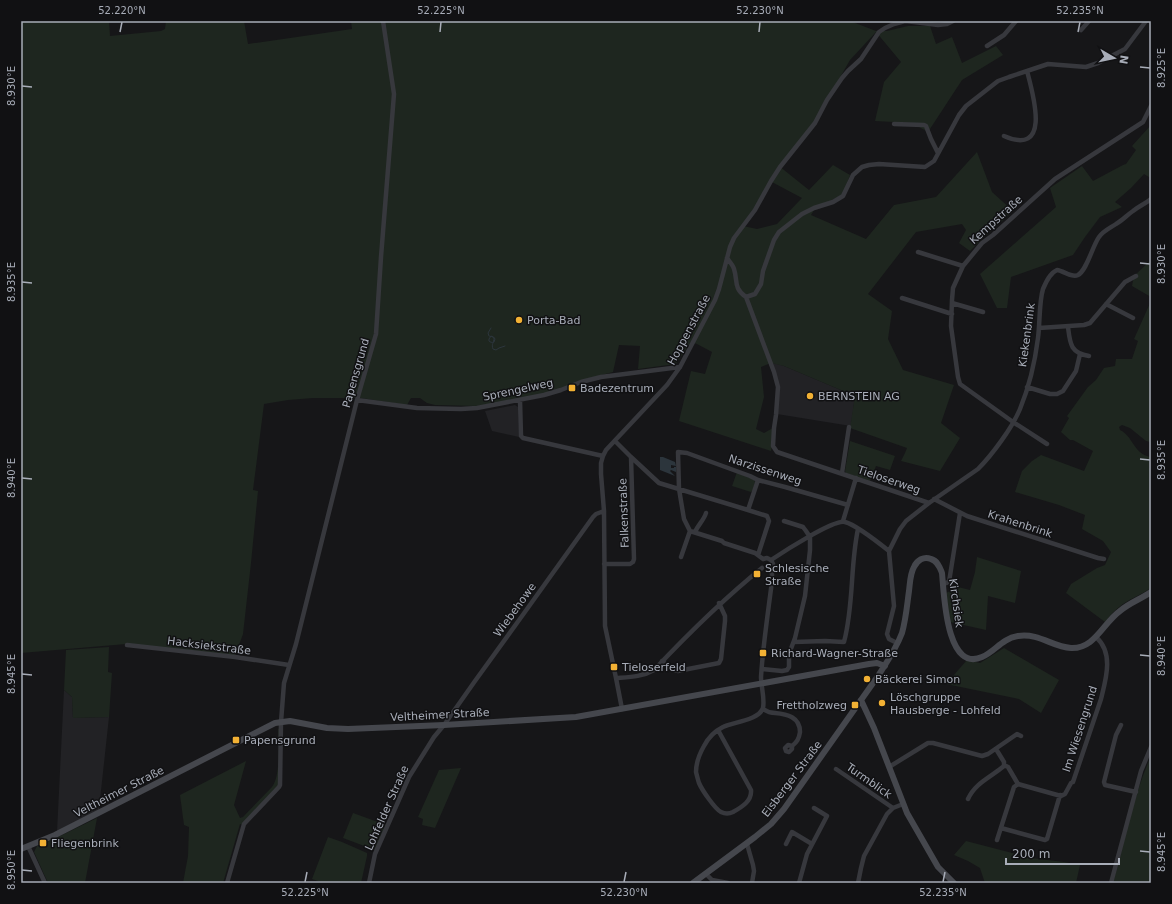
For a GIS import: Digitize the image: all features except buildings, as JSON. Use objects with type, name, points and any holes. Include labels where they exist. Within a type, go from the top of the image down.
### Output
[{"type":"main road","name":"Kirchsiek","points":[[885,666],[897,643],[904,622],[912,569],[916,562],[925,558],[932,559],[940,568],[951,637],[960,652],[970,658],[981,658],[1010,638],[1024,635],[1037,637],[1059,646],[1070,648],[1081,647],[1096,637],[1118,612],[1151,592]]},
{"type":"main road","name":"Veltheimer Straße","points":[[21,849],[55,835],[275,723],[290,721],[339,729],[444,725],[576,717],[869,664],[876,663],[885,666]]},
{"type":"main road","name":"Eisberger Straße","points":[[693,883],[772,824],[885,666]]},
{"type":"main road","points":[[861,700],[869,716],[907,813],[938,868],[954,883]]},
{"type":"street","name":"Papensgrund","points":[[226,883],[244,824],[279,788],[284,683],[376,334],[394,94],[383,21]]},
{"type":"street","name":"Hoppenstraße","points":[[603,456],[606,450],[660,393],[680,367],[715,300],[734,238],[756,210],[777,172],[815,123],[827,100],[842,78],[861,59],[879,32],[894,24],[905,22],[938,25],[947,24],[953,21]]},
{"type":"street","points":[[987,46],[1004,35],[1016,21]]},
{"type":"street","points":[[1081,30],[1089,21]]},
{"type":"street","points":[[727,258],[734,268],[736,286],[741,293],[746,297],[755,294],[761,284],[763,271],[774,240],[779,232],[802,214],[814,208],[833,202],[843,196],[853,175],[862,167],[878,164],[925,167],[934,161],[959,115],[966,106],[998,81],[1048,64],[1086,67],[1098,63],[1125,49],[1145,21]]},
{"type":"street","points":[[1004,136],[1012,139],[1027,139],[1034,130],[1036,123],[1035,106],[1027,72]]},
{"type":"street","name":"Kempstraße","points":[[1047,444],[960,384],[951,326],[953,288],[963,266],[982,243],[993,235],[1055,179],[1143,122],[1151,106]]},
{"type":"street","points":[[894,124],[926,126],[938,153]]},
{"type":"street","name":"Kiekenbrink","points":[[889,550],[906,521],[981,466],[1013,422],[1020,409],[1032,371],[1039,328],[1043,288],[1052,273],[1057,270],[1077,276],[1080,274],[1086,266],[1099,237],[1151,199]]},
{"type":"street","points":[[918,252],[963,266]]},
{"type":"street","points":[[1039,328],[1084,326],[1090,323],[1125,282],[1136,276]]},
{"type":"street","name":"Tieloserweg","points":[[746,297],[778,387],[773,446],[777,452],[929,503]]},
{"type":"street","points":[[902,298],[952,314]]},
{"type":"street","points":[[952,303],[983,312]]},
{"type":"street","points":[[1106,304],[1133,318]]},
{"type":"street","points":[[1068,327],[1070,343],[1078,353],[1089,356]]},
{"type":"street","points":[[1027,387],[1050,394],[1057,394],[1063,391],[1076,371],[1080,354]]},
{"type":"street","name":"Sprengelweg","points":[[358,400],[417,408],[477,408],[554,393],[595,378],[680,367]]},
{"type":"street","points":[[520,400],[521,436],[523,438],[603,456],[601,463],[601,474],[604,511],[605,626],[622,709]]},
{"type":"street","name":"Tieloserweg","points":[[842,473],[848,426]]},
{"type":"street","points":[[615,441],[659,483],[765,515],[769,520],[758,555]]},
{"type":"street","name":"Narzissenweg","points":[[679,489],[678,452],[687,453],[758,480],[848,505]]},
{"type":"street","name":"Falkenstraße","points":[[604,564],[630,564],[634,562],[631,457]]},
{"type":"street","points":[[843,521],[856,478]]},
{"type":"street","points":[[748,510],[758,480]]},
{"type":"street","points":[[679,489],[684,519],[693,532],[758,555],[762,560]]},
{"type":"street","name":"Krahenbrink","points":[[934,499],[960,513],[984,522],[1098,558],[1104,558]]},
{"type":"street","name":"Wiebehowe","points":[[444,725],[593,517],[604,511]]},
{"type":"street","points":[[681,557],[693,532],[698,524],[704,519],[706,513]]},
{"type":"street","points":[[943,584],[949,582],[960,513]]},
{"type":"street","points":[[762,669],[782,671],[787,670],[789,667],[789,654],[800,621],[808,580],[810,537],[803,527],[784,521]]},
{"type":"street","points":[[762,560],[767,558],[771,560],[832,525],[843,521],[851,524],[889,550],[894,606],[887,634],[889,639],[897,643]]},
{"type":"street","points":[[794,642],[825,640],[844,642],[850,612],[854,552],[858,529]]},
{"type":"street","points":[[762,560],[760,565],[762,568]]},
{"type":"street","points":[[718,730],[751,790],[751,795],[747,801],[727,814],[717,809],[700,785],[697,778],[697,762],[711,735],[718,730],[723,727],[757,716],[762,709],[761,684],[772,581],[772,574],[770,570],[773,564],[771,560]]},
{"type":"street","points":[[616,678],[639,676],[654,670],[719,604],[762,568]]},
{"type":"street","points":[[762,568],[770,570]]},
{"type":"street","points":[[662,661],[671,669],[678,671],[719,663],[721,659],[725,616],[719,604]]},
{"type":"street","name":"Im Wiesengrund","points":[[1060,795],[1065,794],[1072,782],[1104,687],[1107,663],[1106,652],[1102,642],[1096,637]]},
{"type":"street","name":"Hacksiekstraße","points":[[126,645],[234,657],[289,665]]},
{"type":"street","points":[[762,709],[774,713],[786,714],[797,722],[800,734],[798,741],[792,746]]},
{"type":"street","name":"Lohfelder Straße","points":[[368,883],[375,854],[409,778],[434,737],[444,725]]},
{"type":"street","points":[[1121,725],[1116,735],[1104,782],[1105,785],[1136,792]]},
{"type":"street","points":[[889,767],[928,743],[982,756],[996,749],[1017,734],[1021,736]]},
{"type":"street","points":[[1111,883],[1141,771],[1151,747]]},
{"type":"street","points":[[996,749],[1003,760],[1004,765],[1008,767],[1018,784],[1060,795],[1047,839],[1045,840],[1001,828]]},
{"type":"street","points":[[968,799],[976,786],[1004,765]]},
{"type":"street","name":"Turmblick","points":[[836,769],[893,808]]},
{"type":"street","points":[[997,840],[1014,787],[1018,784]]},
{"type":"street","points":[[858,883],[864,856],[887,814],[893,808],[903,804]]},
{"type":"street","points":[[799,883],[807,854],[827,816],[814,808]]},
{"type":"street","points":[[786,844],[792,832],[812,844]]},
{"type":"street","points":[[747,844],[754,871],[752,883]]},
{"type":"street","points":[[28,846],[45,883]]},
{"type":"street","points":[[706,874],[712,880],[728,883]]},
{"type":"shaded area","points":[[21,21],[109,21],[110,36],[161,31],[165,29],[166,21],[244,21],[248,44],[352,29],[351,21],[850,21],[876,31],[887,31],[908,26],[930,26],[936,44],[952,37],[962,63],[996,46],[1003,55],[962,80],[928,132],[912,123],[875,121],[884,82],[901,62],[876,32],[850,60],[814,123],[779,166],[809,190],[833,165],[850,175],[843,194],[814,210],[811,215],[866,239],[894,205],[936,197],[977,152],[992,192],[1013,211],[970,251],[959,243],[966,230],[962,224],[916,232],[868,294],[892,311],[888,339],[903,370],[954,385],[941,423],[960,438],[940,471],[901,461],[907,448],[850,428],[855,396],[784,366],[771,363],[761,367],[764,397],[756,429],[764,433],[773,428],[771,451],[679,421],[691,371],[705,374],[712,352],[691,342],[676,364],[638,369],[640,346],[619,345],[613,372],[587,379],[561,389],[523,398],[477,406],[435,405],[427,403],[420,398],[411,398],[407,405],[361,398],[313,398],[264,404],[253,490],[258,491],[243,634],[235,656],[126,644],[21,653]],"holes":[[[770,181],[802,198],[777,224],[757,229],[743,226],[755,209]]]},
{"type":"shaded area","points":[[1151,125],[1151,176],[1149,177],[1144,174],[1115,202],[1122,207],[1100,217],[1073,255],[1011,277],[1007,308],[997,308],[980,274],[1056,207],[1050,188],[1082,166],[1093,181],[1126,164],[1136,150],[1132,146]]},
{"type":"shaded area","points":[[1151,260],[1151,297],[1132,286],[1134,276]]},
{"type":"shaded area","points":[[1151,301],[1151,442],[1146,441],[1130,428],[1122,425],[1119,427],[1140,452],[1150,457],[1151,588],[1123,604],[1113,612],[1105,622],[1066,593],[1071,584],[1097,568],[1105,565],[1111,552],[1103,541],[1082,529],[1085,515],[1059,505],[1015,492],[1022,471],[1032,461],[1041,455],[1084,471],[1093,451],[1073,440],[1070,440],[1061,432],[1069,418],[1067,416],[1104,368],[1115,366],[1116,359],[1132,359],[1138,341],[1134,339]]},
{"type":"shaded area","points":[[773,363],[784,366],[855,396],[851,426],[777,414],[779,397]]},
{"type":"shaded area","points":[[515,405],[518,407],[519,437],[492,431],[485,411]]},
{"type":"shaded area","points":[[850,441],[895,456],[890,470],[876,466],[870,481],[846,473],[845,471]]},
{"type":"shaded area","points":[[660,457],[675,462],[676,466],[671,465],[671,468],[676,467],[676,472],[670,471],[675,476],[660,470]]},
{"type":"shaded area","points":[[737,472],[754,480],[753,490],[751,492],[732,486]]},
{"type":"shaded area","points":[[977,557],[1021,571],[1015,603],[988,596],[986,630],[950,622],[946,593],[950,591],[950,585],[970,590]]},
{"type":"shaded area","points":[[109,647],[108,672],[112,673],[109,717],[73,718],[72,697],[64,690],[66,650]]},
{"type":"shaded area","points":[[1004,648],[1059,680],[1041,713],[1019,699],[946,684],[967,660],[980,663]]},
{"type":"shaded area","points":[[64,690],[72,697],[73,718],[109,717],[99,809],[100,814],[57,832]]},
{"type":"shaded area","points":[[280,728],[279,784],[243,825],[240,824],[223,883],[183,883],[188,856],[189,827],[184,825],[180,795],[246,761],[234,805],[240,818],[243,817],[275,782],[278,768],[278,729]]},
{"type":"shaded area","points":[[1151,756],[1151,883],[1113,883],[1134,803]]},
{"type":"shaded area","points":[[461,768],[435,828],[422,825],[423,819],[418,817],[439,770]]},
{"type":"shaded area","points":[[353,813],[386,825],[375,850],[343,838]]},
{"type":"shaded area","points":[[97,818],[85,883],[48,883],[34,852],[37,846]]},
{"type":"shaded area","points":[[328,837],[367,853],[361,883],[324,883],[312,879]]},
{"type":"shaded area","points":[[966,841],[1031,858],[1080,865],[1076,883],[985,883],[980,868],[954,855]]},
{"type":"waterway","points":[[491,328],[488,333],[489,336],[490,336],[491,336],[492,336],[493,337],[495,339],[494,342],[493,342],[490,342],[489,339],[491,336],[494,338],[494,340],[494,341],[493,342],[492,345],[493,349],[496,350],[505,346]]},
{"type":"place","name":"Porta-Bad","points":[[519,320]]},
{"type":"place","name":"Badezentrum","points":[[572,388]]},
{"type":"place","name":"BERNSTEIN AG","points":[[810,396]]},
{"type":"place","name":"Schlesische Straße","points":[[757,574]]},
{"type":"place","name":"Richard-Wagner-Straße","points":[[763,653]]},
{"type":"place","name":"Tieloserfeld","points":[[614,667]]},
{"type":"place","name":"Bäckerei Simon","points":[[867,679]]},
{"type":"place","name":"Löschgruppe Hausberge - Lohfeld","points":[[882,703]]},
{"type":"place","name":"Frettholzweg","points":[[855,705]]},
{"type":"place","name":"Papensgrund","points":[[236,740]]},
{"type":"place","name":"Fliegenbrink","points":[[43,843]]}]
